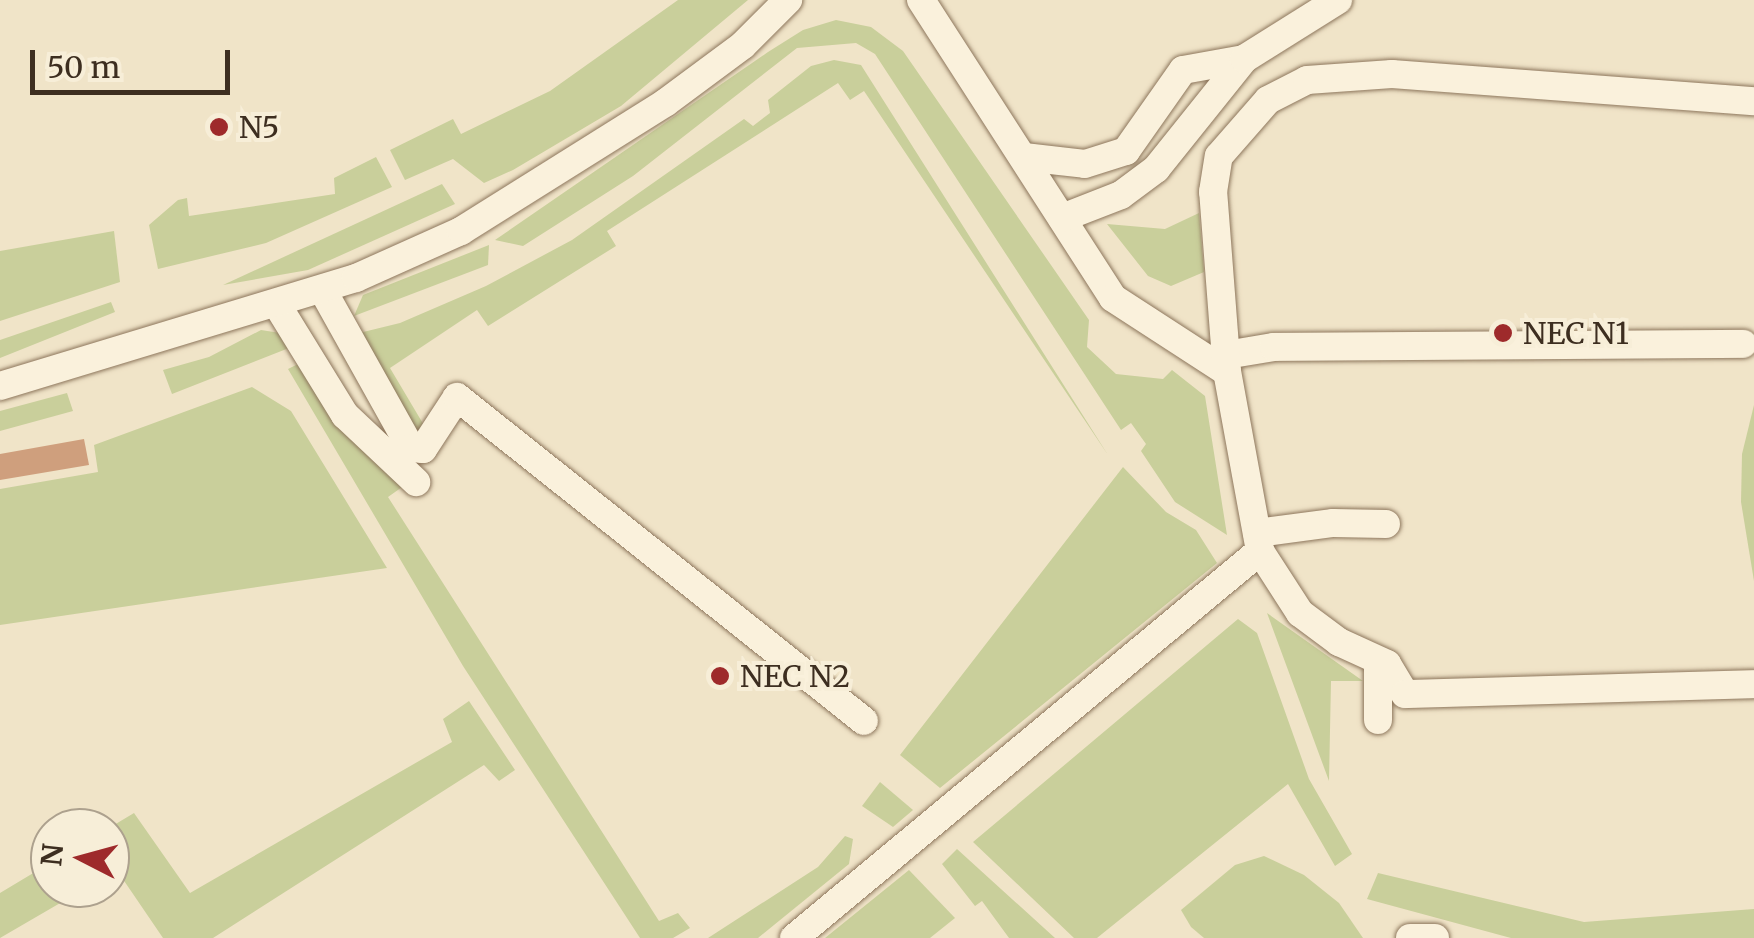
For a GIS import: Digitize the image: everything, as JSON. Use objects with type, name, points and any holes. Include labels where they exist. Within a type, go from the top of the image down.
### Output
[{"type":"street","points":[[0,386],[322,290],[461,230],[566,170],[743,45],[788,0]]},
{"type":"street","points":[[921,0],[1112,298],[1226,364],[1274,347],[1743,344]]},
{"type":"street","points":[[1062,218],[1120,195],[1156,169],[1244,59],[1338,0]]},
{"type":"street","points":[[1024,157],[1085,164],[1126,150],[1182,70],[1244,59]]},
{"type":"street","points":[[1754,102],[1343,74],[1307,80],[1248,120],[1219,156],[1213,192],[1226,364],[1258,542],[1300,612],[1378,660],[1405,694],[1754,684]]},
{"type":"street","points":[[1219,90],[1248,120]]},
{"type":"street","points":[[322,290],[411,448],[423,450],[457,397],[864,721]]},
{"type":"street","points":[[276,303],[345,415],[416,482]]},
{"type":"street","points":[[794,938],[1258,542],[1333,523],[1386,524]]},
{"type":"street","points":[[1378,660],[1378,720]]},
{"type":"street","points":[[1410,938],[1435,938]]},
{"type":"green space","points":[[678,0],[748,0],[621,106],[513,170],[484,183],[453,159],[405,180],[390,150],[453,119],[461,134],[550,91]]},
{"type":"green space","points":[[836,20],[871,27],[903,51],[1089,320],[1087,347],[1116,374],[1163,379],[1172,370],[1205,396],[1227,535],[1175,502],[1141,451],[1146,444],[1131,423],[1121,430],[875,54],[856,43],[797,48],[633,176],[523,246],[495,240],[768,52],[803,30]]},
{"type":"green space","points":[[834,60],[861,65],[1108,455],[864,91],[850,100],[838,83],[607,231],[616,246],[488,326],[477,310],[390,368],[425,427],[415,435],[355,334],[400,323],[486,286],[572,240],[744,119],[753,126],[770,113],[768,100],[811,66]]},
{"type":"green space","points":[[376,157],[392,187],[266,243],[158,269],[149,225],[178,200],[187,198],[189,216],[335,194],[334,178]]},
{"type":"green space","points":[[442,184],[455,204],[308,270],[223,285]]},
{"type":"green space","points":[[1199,213],[1204,272],[1171,286],[1148,276],[1107,224],[1165,229]]},
{"type":"green space","points":[[114,231],[120,282],[0,321],[0,251]]},
{"type":"green space","points":[[489,245],[488,265],[354,316],[363,295]]},
{"type":"green space","points":[[111,302],[115,312],[0,358],[0,340]]},
{"type":"green space","points":[[261,330],[280,333],[289,348],[172,394],[163,370],[209,357]]},
{"type":"green space","points":[[302,362],[405,485],[388,497],[659,921],[678,913],[690,928],[673,938],[640,938],[463,666],[288,369]]},
{"type":"green space","points":[[252,387],[291,411],[387,568],[0,625],[0,489],[98,472],[94,445]]},
{"type":"green space","points":[[67,393],[73,411],[0,431],[0,411]]},
{"type":"green space","points":[[1754,405],[1754,581],[1741,502],[1742,454]]},
{"type":"green space","points":[[1123,467],[1166,512],[1196,530],[1217,563],[940,788],[900,755]]},
{"type":"green space","points":[[1267,613],[1363,681],[1331,681],[1329,781]]},
{"type":"green space","points":[[1238,619],[1257,633],[1309,779],[1352,854],[1335,866],[1288,784],[1097,938],[1074,938],[973,842]]},
{"type":"green space","points":[[469,701],[515,770],[499,781],[484,765],[213,938],[163,938],[130,890],[130,815],[134,813],[190,893],[452,742],[443,719]]},
{"type":"green space","points":[[880,782],[913,810],[893,827],[862,806]]},
{"type":"green space","points":[[845,836],[853,839],[849,864],[758,938],[708,938],[818,867]]},
{"type":"green space","points":[[957,849],[1055,938],[1009,938],[982,901],[975,906],[942,864]]},
{"type":"green space","points":[[1264,856],[1304,875],[1339,903],[1363,938],[1204,938],[1191,927],[1181,910],[1235,865]]},
{"type":"green space","points":[[909,870],[955,918],[930,938],[825,938]]},
{"type":"green space","points":[[1378,873],[1584,922],[1754,909],[1754,938],[1511,938],[1367,899]]},
{"type":"green space","points":[[30,875],[30,908],[52,908],[0,938],[0,893]]},
{"type":"building","points":[[84,439],[89,465],[0,480],[0,454]]},
{"type":"place","name":"N5","points":[[219,127]]},
{"type":"place","name":"NEC N1","points":[[1503,333]]},
{"type":"place","name":"NEC N2","points":[[720,676]]}]
